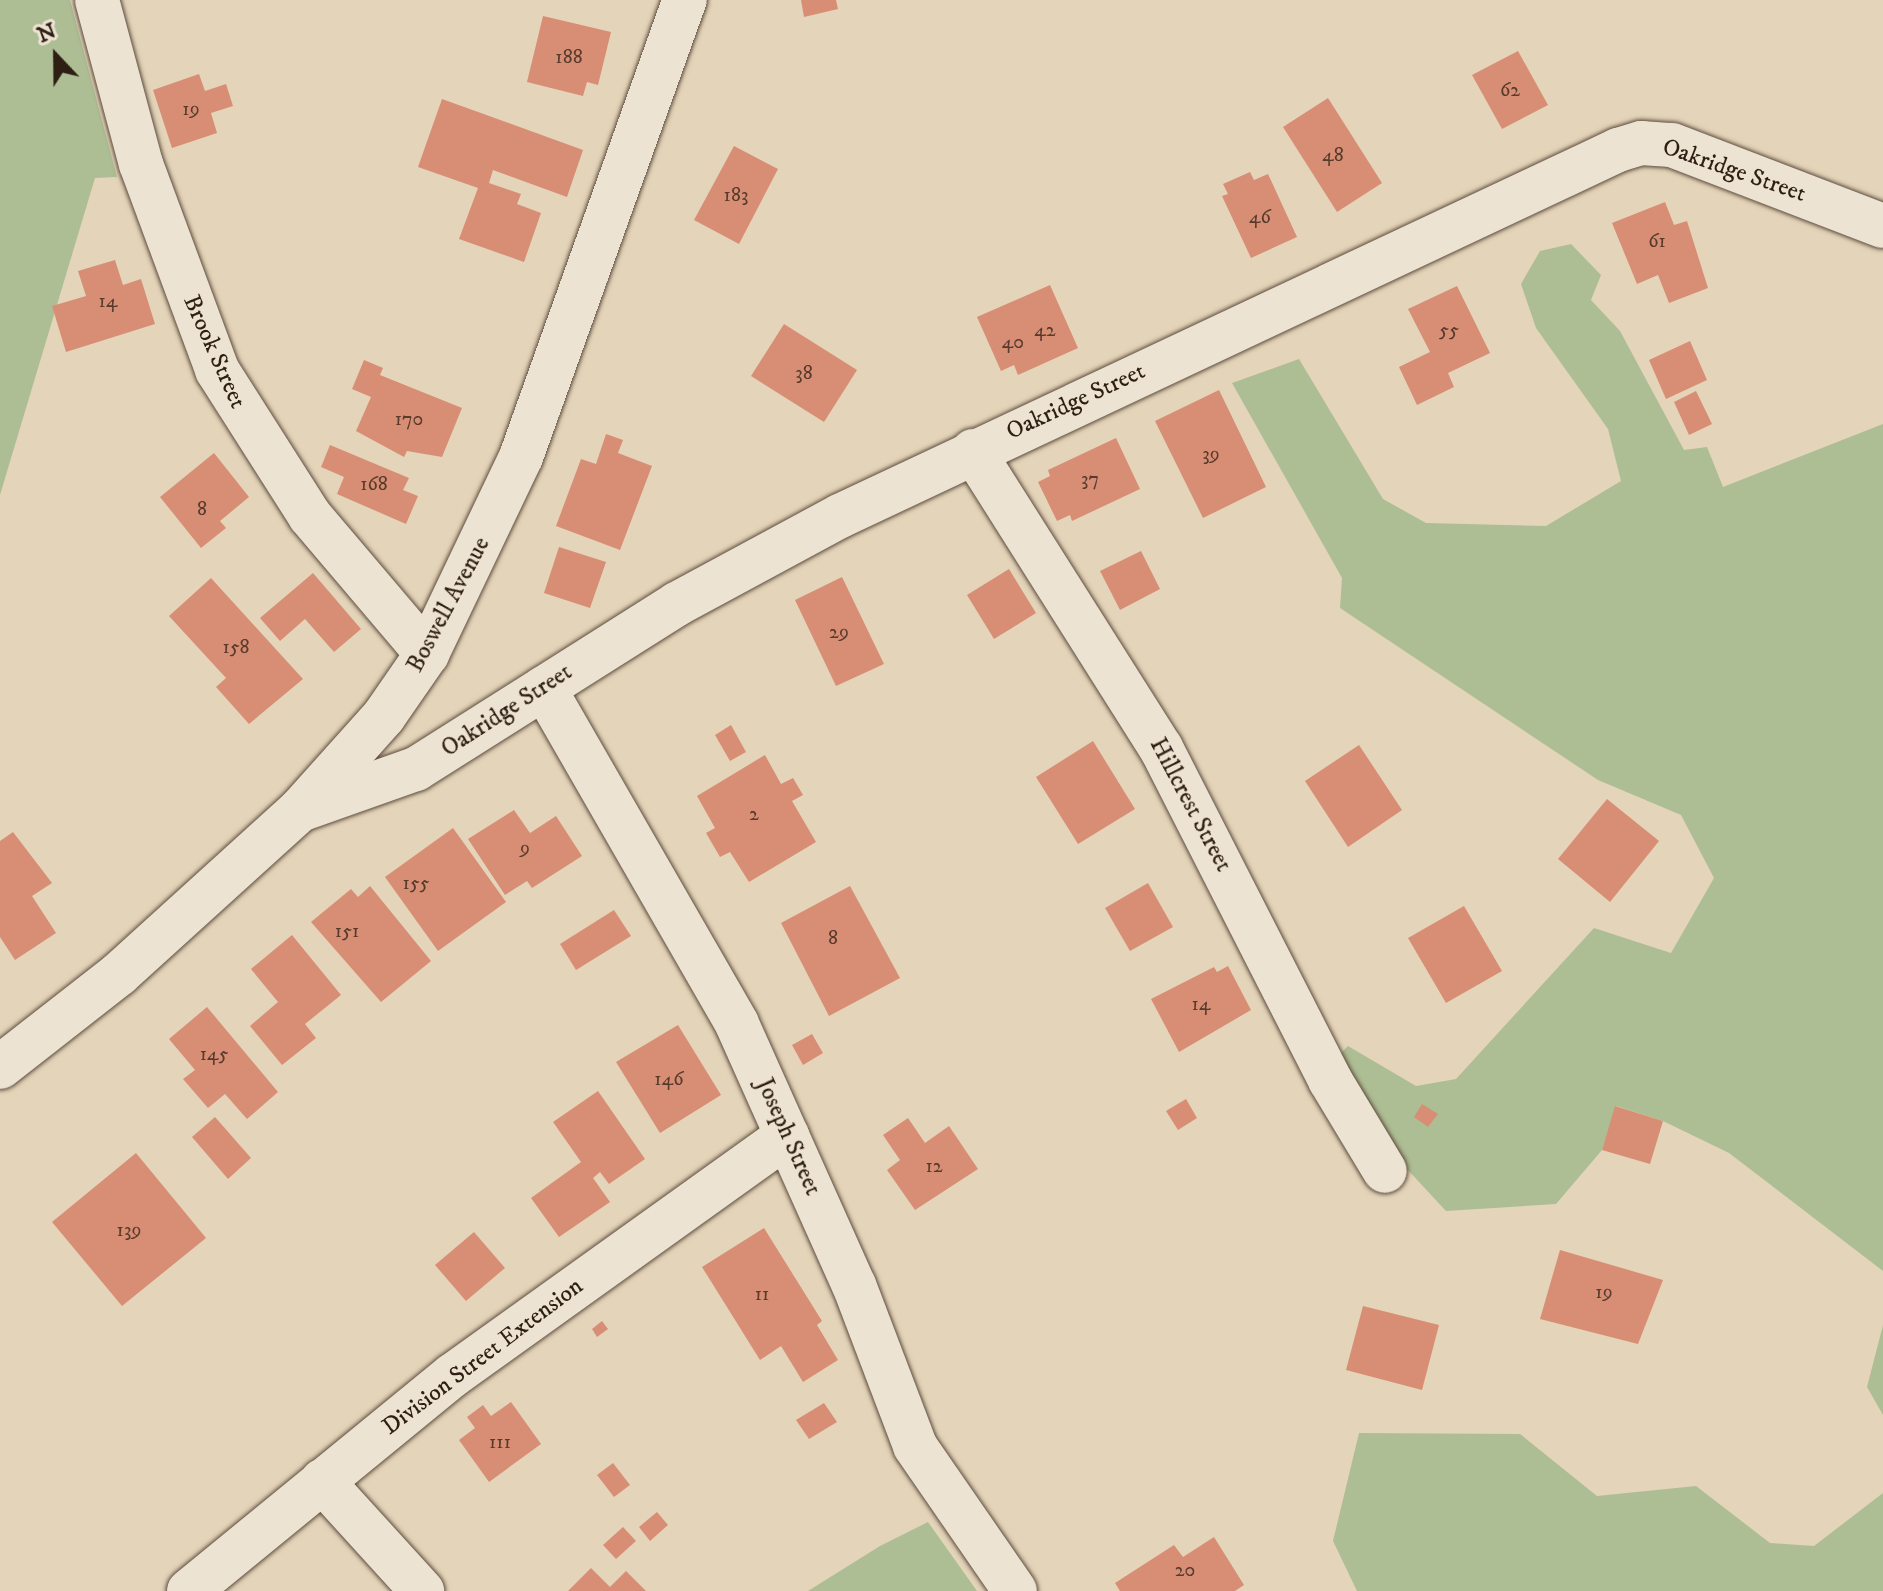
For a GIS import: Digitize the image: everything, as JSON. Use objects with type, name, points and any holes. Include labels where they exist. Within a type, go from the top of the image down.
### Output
[{"type":"street","name":"Brook Street","points":[[97,0],[141,164],[217,370],[310,516],[375,599],[427,654]]},
{"type":"street","name":"Boswell Avenue","points":[[0,1067],[119,974],[300,810],[384,716],[427,654],[490,530],[526,444],[685,0]]},
{"type":"street","name":"Oakridge Street","points":[[300,810],[416,769],[690,597],[973,451],[1459,221],[1630,146],[1672,145],[1883,226]]},
{"type":"street","name":"Hillcrest Street","points":[[973,451],[1161,748],[1330,1080],[1385,1171]]},
{"type":"street","name":"Joseph Street","points":[[544,688],[707,965],[854,1285],[915,1446],[1015,1591]]},
{"type":"street","name":"Division Street Extension","points":[[189,1591],[453,1375],[787,1136]]},
{"type":"street","points":[[322,1481],[422,1591]]},
{"type":"green space","points":[[0,0],[70,0],[117,177],[95,178],[0,495]]},
{"type":"green space","points":[[1571,244],[1601,275],[1591,300],[1620,331],[1684,450],[1707,447],[1723,487],[1883,424],[1883,1271],[1729,1153],[1663,1121],[1616,1106],[1602,1150],[1556,1204],[1446,1211],[1393,1154],[1337,1057],[1348,1046],[1416,1086],[1456,1079],[1594,928],[1671,953],[1714,878],[1681,815],[1598,780],[1340,608],[1342,578],[1232,383],[1299,359],[1383,499],[1426,523],[1546,526],[1621,481],[1608,429],[1536,328],[1521,284],[1540,251]]},
{"type":"green space","points":[[1883,1325],[1883,1415],[1867,1387]]},
{"type":"green space","points":[[1359,1433],[1520,1434],[1597,1496],[1696,1486],[1770,1543],[1814,1546],[1883,1493],[1883,1591],[1357,1591],[1333,1541]]},
{"type":"green space","points":[[928,1522],[977,1591],[808,1591],[880,1546]]},
{"type":"building","points":[[801,0],[836,0],[838,9],[804,17]]},
{"type":"building","points":[[543,16],[611,32],[598,85],[587,82],[583,96],[527,82]]},
{"type":"building","points":[[1518,51],[1548,105],[1502,129],[1472,75]]},
{"type":"building","points":[[199,74],[205,91],[226,84],[233,106],[211,113],[217,133],[172,148],[153,90]]},
{"type":"building","points":[[1328,98],[1382,183],[1337,212],[1283,127]]},
{"type":"building","points":[[442,99],[583,150],[567,197],[493,170],[489,183],[521,194],[517,204],[541,213],[524,262],[459,239],[478,188],[418,167]]},
{"type":"building","points":[[734,146],[778,169],[739,244],[694,220]]},
{"type":"building","points":[[1250,172],[1254,180],[1268,174],[1297,237],[1251,258],[1222,196],[1228,194],[1223,184]]},
{"type":"building","points":[[1665,202],[1674,225],[1687,221],[1708,288],[1669,303],[1658,275],[1637,284],[1612,223]]},
{"type":"building","points":[[115,260],[123,285],[141,279],[155,324],[66,352],[52,306],[86,296],[78,271]]},
{"type":"building","points":[[1050,285],[1078,348],[1018,375],[1014,365],[1001,371],[977,317]]},
{"type":"building","points":[[1457,286],[1490,353],[1448,373],[1454,387],[1417,405],[1399,367],[1430,352],[1408,309]]},
{"type":"building","points":[[784,324],[857,370],[824,422],[751,376]]},
{"type":"building","points":[[1690,341],[1707,380],[1666,399],[1649,360]]},
{"type":"building","points":[[364,360],[383,368],[380,375],[462,408],[442,457],[407,451],[404,457],[356,431],[371,397],[352,389]]},
{"type":"building","points":[[1219,390],[1266,487],[1203,518],[1155,421]]},
{"type":"building","points":[[1696,391],[1712,424],[1689,435],[1674,402]]},
{"type":"building","points":[[606,434],[623,440],[618,453],[652,466],[620,550],[556,526],[581,459],[596,464]]},
{"type":"building","points":[[1116,438],[1140,489],[1072,521],[1070,515],[1057,521],[1038,482],[1050,476],[1048,470]]},
{"type":"building","points":[[330,445],[409,478],[403,490],[418,496],[406,524],[337,494],[344,477],[321,467]]},
{"type":"building","points":[[214,453],[249,497],[220,521],[226,528],[201,548],[160,497]]},
{"type":"building","points":[[559,547],[606,562],[590,608],[544,593]]},
{"type":"building","points":[[1141,551],[1160,589],[1120,610],[1100,571]]},
{"type":"building","points":[[1009,569],[1036,613],[994,639],[967,595]]},
{"type":"building","points":[[313,573],[361,629],[334,652],[305,619],[280,641],[260,618]]},
{"type":"building","points":[[842,577],[884,664],[836,686],[795,600]]},
{"type":"building","points":[[211,578],[303,679],[249,724],[216,687],[226,678],[169,616]]},
{"type":"building","points":[[731,725],[746,752],[730,761],[715,735]]},
{"type":"building","points":[[1093,741],[1135,809],[1078,844],[1036,777]]},
{"type":"building","points":[[1359,745],[1402,810],[1348,847],[1305,781]]},
{"type":"building","points":[[765,755],[781,784],[793,778],[803,795],[792,801],[816,842],[749,882],[730,852],[720,857],[706,833],[715,828],[697,796]]},
{"type":"building","points":[[1607,799],[1659,841],[1610,902],[1558,859]]},
{"type":"building","points":[[514,810],[530,833],[556,816],[582,856],[532,888],[527,881],[505,895],[468,839]]},
{"type":"building","points":[[453,828],[506,902],[438,951],[385,877]]},
{"type":"building","points":[[13,832],[52,883],[32,896],[56,933],[15,960],[0,937],[0,841]]},
{"type":"building","points":[[1148,883],[1173,927],[1130,951],[1105,908]]},
{"type":"building","points":[[370,886],[431,961],[381,1002],[311,922],[351,889],[358,897]]},
{"type":"building","points":[[850,886],[900,978],[829,1016],[781,923]]},
{"type":"building","points":[[1464,906],[1502,971],[1446,1003],[1408,938]]},
{"type":"building","points":[[614,910],[631,936],[576,970],[560,944]]},
{"type":"building","points":[[292,935],[341,995],[305,1024],[316,1038],[282,1065],[250,1026],[278,1002],[251,969]]},
{"type":"building","points":[[1228,966],[1251,1010],[1179,1052],[1151,999],[1214,967],[1217,972]]},
{"type":"building","points":[[207,1007],[278,1092],[247,1119],[225,1094],[208,1108],[183,1079],[195,1070],[169,1039]]},
{"type":"building","points":[[678,1025],[721,1095],[660,1133],[616,1062]]},
{"type":"building","points":[[812,1034],[823,1053],[803,1065],[792,1045]]},
{"type":"building","points":[[598,1091],[645,1159],[609,1184],[600,1172],[593,1178],[610,1202],[559,1237],[531,1198],[581,1162],[553,1122]]},
{"type":"building","points":[[1186,1099],[1197,1118],[1178,1130],[1166,1111]]},
{"type":"building","points":[[1422,1104],[1438,1114],[1428,1127],[1414,1117]]},
{"type":"building","points":[[1615,1106],[1663,1121],[1650,1164],[1602,1150]]},
{"type":"building","points":[[215,1117],[251,1158],[228,1179],[192,1137]]},
{"type":"building","points":[[908,1118],[925,1143],[949,1126],[978,1169],[915,1210],[887,1170],[900,1160],[883,1135]]},
{"type":"building","points":[[136,1153],[206,1238],[122,1306],[52,1222]]},
{"type":"building","points":[[764,1228],[822,1321],[817,1325],[838,1360],[803,1382],[781,1346],[760,1360],[702,1267]]},
{"type":"building","points":[[474,1232],[505,1268],[466,1301],[435,1265]]},
{"type":"building","points":[[1560,1250],[1663,1280],[1638,1344],[1540,1319]]},
{"type":"building","points":[[1363,1306],[1439,1325],[1422,1390],[1346,1370]]},
{"type":"building","points":[[602,1321],[608,1329],[597,1337],[592,1329]]},
{"type":"building","points":[[511,1402],[541,1444],[489,1482],[459,1440],[475,1428],[467,1417],[483,1405],[491,1416]]},
{"type":"building","points":[[824,1403],[837,1422],[809,1439],[796,1420]]},
{"type":"building","points":[[613,1463],[630,1485],[614,1497],[597,1475]]},
{"type":"building","points":[[657,1512],[668,1525],[650,1541],[639,1527]]},
{"type":"building","points":[[623,1527],[636,1541],[616,1559],[603,1545]]},
{"type":"building","points":[[1214,1537],[1244,1585],[1235,1591],[1120,1591],[1115,1583],[1174,1545],[1183,1557]]},
{"type":"building","points":[[591,1568],[610,1587],[626,1571],[646,1591],[568,1591]]}]
